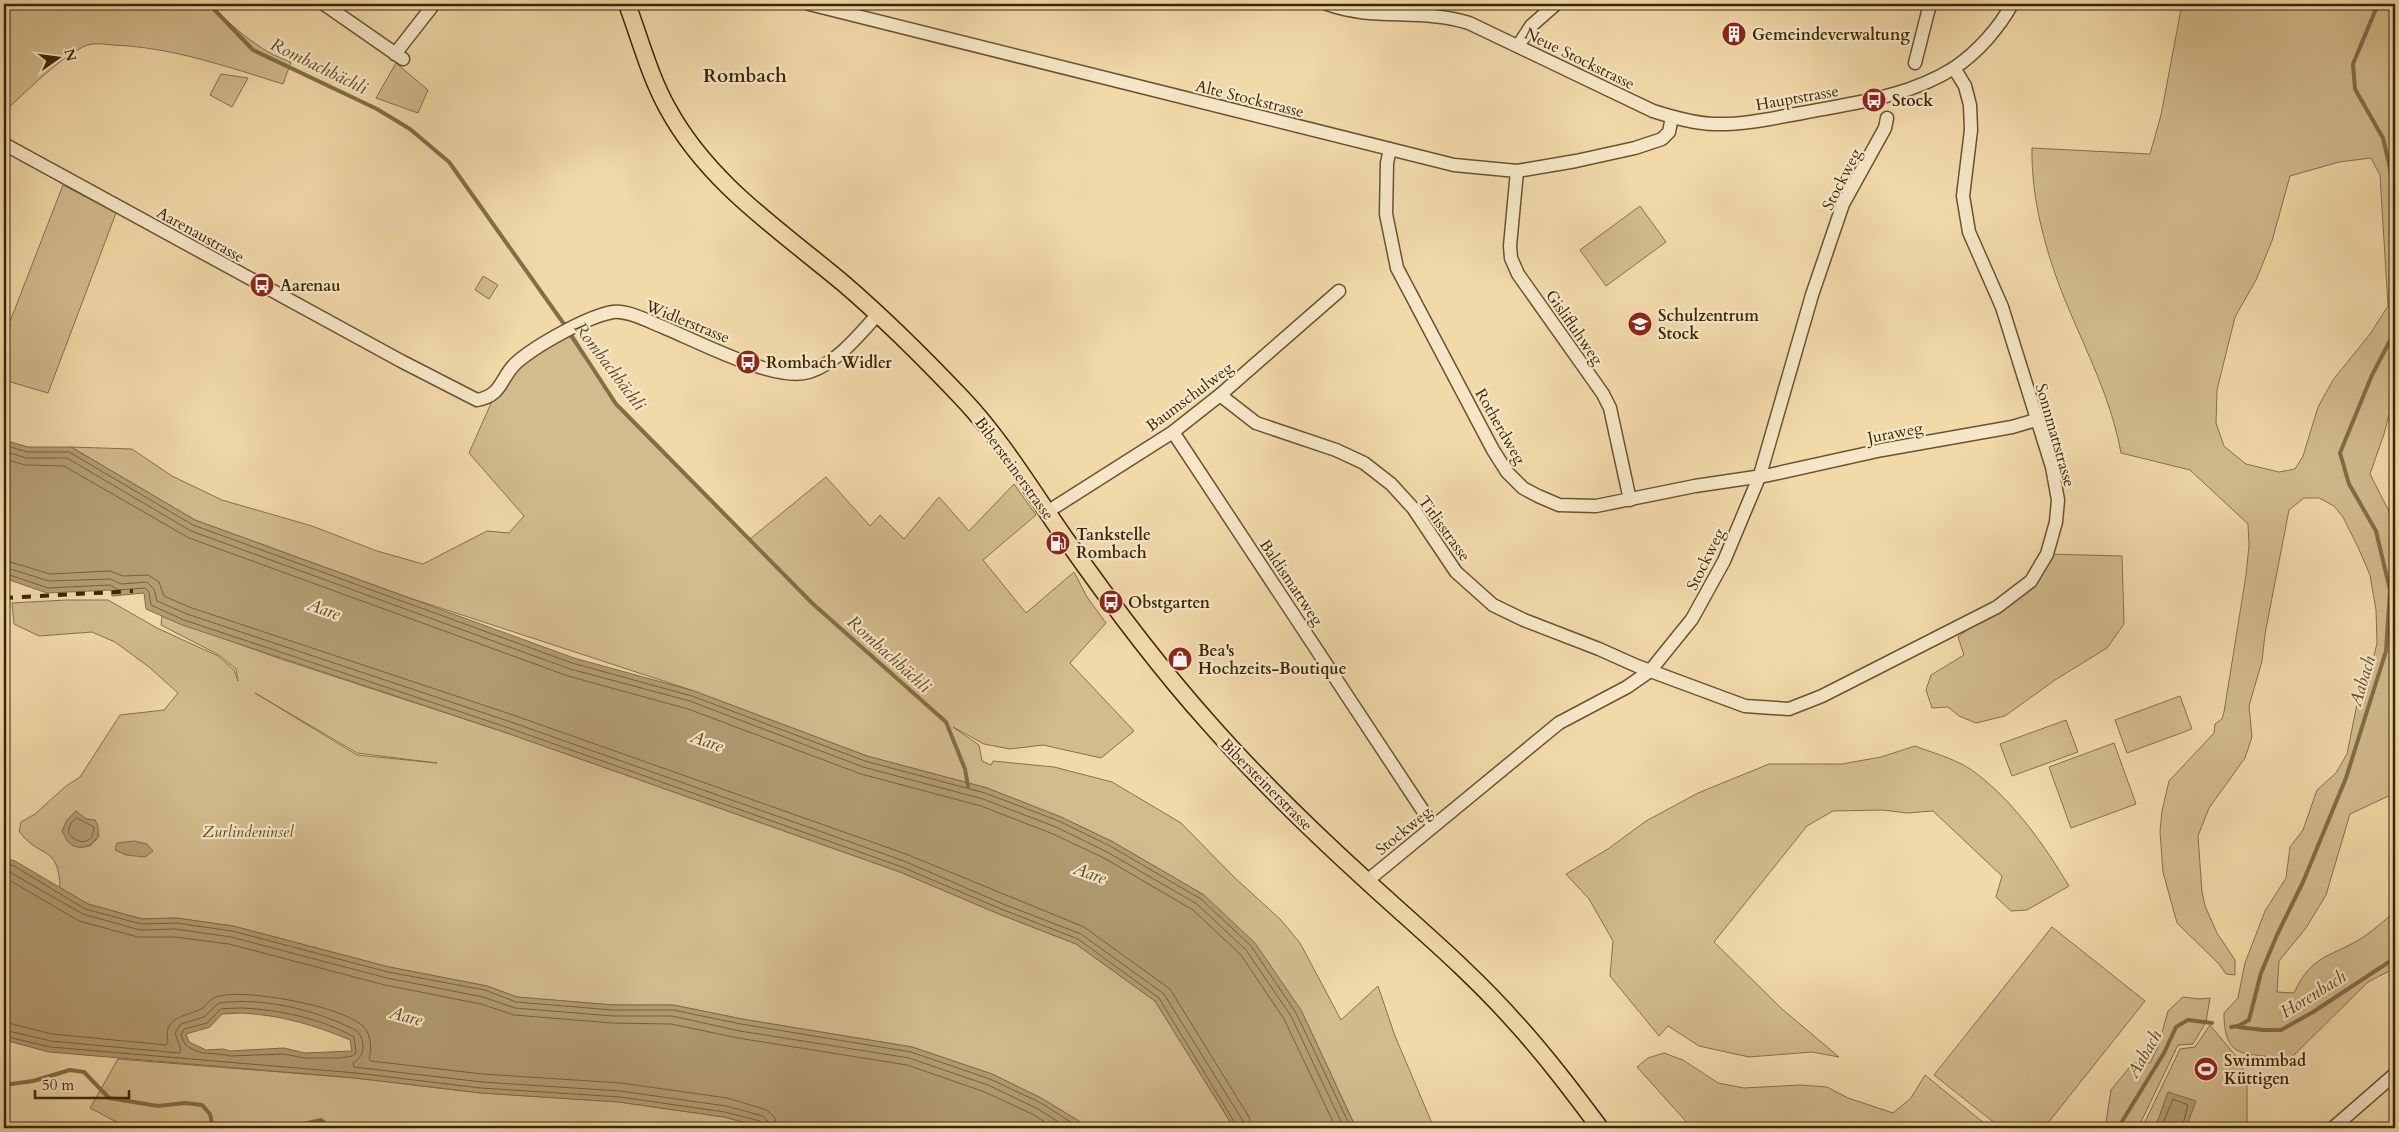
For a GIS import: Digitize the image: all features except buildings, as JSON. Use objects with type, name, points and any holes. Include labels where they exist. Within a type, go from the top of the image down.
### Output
[{"type":"main road","name":"Bibersteinerstrasse","points":[[627,4],[656,85],[668,110],[702,159],[740,198],[878,314],[966,402],[1013,463],[1152,656],[1209,723],[1266,786],[1366,881],[1445,951],[1515,1021],[1600,1128]]},
{"type":"street","points":[[324,4],[399,56],[434,4]]},
{"type":"street","name":"Alte Stockstrasse","points":[[808,4],[998,49],[1454,165],[1516,171],[1576,161],[1662,140],[1669,132],[1672,117]]},
{"type":"street","name":"Neue Stockstrasse","points":[[1327,4],[1342,10],[1359,12],[1447,16],[1469,23],[1653,111],[1672,117]]},
{"type":"street","points":[[1518,46],[1531,26],[1556,4]]},
{"type":"street","points":[[1915,63],[1930,4]]},
{"type":"street","name":"Hauptstrasse","points":[[1672,117],[1715,124],[1762,120],[1874,100],[1913,88],[1954,68],[1982,44],[2012,4]]},
{"type":"street","name":"Sonnmattstrasse","points":[[1650,671],[1745,706],[1789,709],[1822,696],[1997,607],[2031,580],[2047,554],[2056,522],[2058,500],[2052,467],[2002,307],[1969,232],[1963,196],[1971,130],[1970,105],[1964,86],[1954,68]]},
{"type":"street","name":"Stockweg","points":[[1366,881],[1558,723],[1627,688],[1650,671],[1692,619],[1712,585],[1760,476],[1812,295],[1840,212],[1886,128],[1887,118]]},
{"type":"street","name":"Aarenaustrasse","points":[[4,144],[472,399],[488,398],[517,362],[558,337]]},
{"type":"street","name":"Rotherdweg","points":[[1390,149],[1387,163],[1386,214],[1396,268],[1507,472],[1523,488],[1559,504],[1596,506],[1760,476]]},
{"type":"street","name":"Gislifluhweg","points":[[1516,171],[1510,246],[1511,258],[1518,274],[1603,394],[1610,408],[1630,500]]},
{"type":"street","name":"Baumschulweg","points":[[1047,512],[1173,432],[1220,395],[1339,291]]},
{"type":"street","name":"Widlerstrasse","points":[[558,337],[600,315],[615,312],[661,326],[771,371],[792,375],[809,372],[831,361],[878,314]]},
{"type":"street","name":"Titlisstrasse","points":[[1220,395],[1256,423],[1336,450],[1364,463],[1391,484],[1413,508],[1456,572],[1493,605],[1524,620],[1650,671]]},
{"type":"street","name":"Juraweg","points":[[1760,476],[1882,450],[2012,427],[2036,420]]},
{"type":"street","name":"Baldismattweg","points":[[1173,432],[1434,826]]},
{"type":"street","points":[[2333,1128],[2395,1074]]},
{"type":"green space","points":[[4,4],[209,4],[237,30],[257,45],[291,62],[283,84],[178,54],[135,47],[90,44],[73,52],[4,112]]},
{"type":"green space","points":[[2182,4],[2395,4],[2395,393],[2384,434],[2370,474],[2395,523],[2395,793],[2350,814],[2326,895],[2306,928],[2279,961],[2277,992],[2294,993],[2308,970],[2316,963],[2365,936],[2393,914],[2395,908],[2395,968],[2368,982],[2288,1061],[2243,1053],[2235,1049],[2229,1042],[2225,1030],[2224,1013],[2238,998],[2245,963],[2265,911],[2286,878],[2290,847],[2303,830],[2317,790],[2336,773],[2347,754],[2359,694],[2370,672],[2377,643],[2376,610],[2370,575],[2343,517],[2334,506],[2319,498],[2304,498],[2289,510],[2265,634],[2262,661],[2249,706],[2252,737],[2245,758],[2209,808],[2198,836],[2202,892],[2205,906],[2217,933],[2235,960],[2235,975],[2226,974],[2219,964],[2177,923],[2163,872],[2160,832],[2162,811],[2169,781],[2214,733],[2215,724],[2222,719],[2224,712],[2246,575],[2249,545],[2248,524],[2190,470],[2121,453],[2111,413],[2065,300],[2046,245],[2037,206],[2032,167],[2032,148],[2150,154],[2161,115]],"holes":[[[2371,158],[2380,175],[2388,306],[2370,334],[2333,380],[2318,407],[2303,456],[2295,469],[2279,472],[2246,464],[2224,446],[2216,423],[2217,390],[2235,317],[2256,280],[2272,241],[2290,176],[2339,162]]]},
{"type":"green space","points":[[396,63],[428,90],[418,113],[376,98]]},
{"type":"green space","points":[[221,74],[248,78],[232,107],[210,95]]},
{"type":"green space","points":[[63,185],[116,213],[48,393],[4,380],[4,337]]},
{"type":"green space","points":[[1640,206],[1666,242],[1606,286],[1580,250]]},
{"type":"green space","points":[[483,276],[498,285],[489,299],[475,290]]},
{"type":"green space","points":[[557,337],[570,337],[616,404],[750,539],[826,477],[870,526],[880,515],[904,539],[939,497],[969,531],[1014,484],[1036,515],[983,560],[1026,613],[1074,572],[1087,597],[1106,623],[1070,663],[1134,731],[1101,758],[1043,745],[1010,749],[984,744],[953,727],[979,745],[982,761],[991,765],[993,761],[1054,767],[1112,782],[1181,823],[1234,877],[1281,920],[1300,943],[1341,1020],[1378,986],[1395,1036],[1434,1128],[1356,1128],[1301,1010],[1204,895],[1113,842],[1061,817],[987,788],[867,756],[694,691],[407,597],[195,520],[71,447],[132,449],[172,476],[222,500],[312,526],[377,551],[423,564],[487,531],[509,533],[524,516],[469,453],[496,392],[509,371]]},
{"type":"green space","points":[[2047,554],[2122,556],[2124,624],[2107,648],[2055,680],[2005,716],[1976,723],[1959,716],[1948,707],[1932,708],[1926,690],[1931,675],[1964,655],[1958,637],[2031,581]]},
{"type":"green space","name":"Zurlindeninsel","points":[[108,600],[157,628],[218,656],[234,670],[238,681],[236,669],[219,655],[161,625],[162,616],[275,657],[507,733],[900,872],[1076,944],[1155,1001],[1234,1128],[1090,1128],[1043,1099],[992,1074],[912,1047],[742,1019],[673,1005],[613,1005],[517,997],[487,986],[389,967],[233,926],[176,918],[142,919],[88,904],[60,888],[56,864],[46,853],[26,840],[19,831],[21,822],[35,814],[66,786],[80,777],[120,715],[164,710],[178,693],[149,667],[115,642],[92,632],[39,636],[14,624],[12,603]],"holes":[[[255,693],[357,753],[437,763],[357,755]],[[86,819],[95,820],[99,837],[90,846],[80,847]]]},
{"type":"green space","points":[[2180,696],[2192,729],[2127,753],[2115,720]]},
{"type":"green space","points":[[2066,720],[2078,752],[2012,776],[2000,744]]},
{"type":"green space","points":[[2114,743],[2136,804],[2071,828],[2049,767]]},
{"type":"green space","points":[[1915,746],[1963,765],[1991,785],[2028,826],[2069,886],[2027,910],[2011,911],[1996,897],[2002,876],[1933,811],[1907,813],[1883,810],[1833,811],[1807,826],[1714,942],[1782,1009],[1839,1057],[1812,1052],[1749,1057],[1699,1046],[1668,1026],[1659,1036],[1610,976],[1613,941],[1589,899],[1566,874],[1608,849],[1646,821],[1698,793],[1769,764],[1842,764],[1881,757]]},
{"type":"green space","points":[[2052,927],[2145,1001],[2044,1128],[2001,1128],[1934,1075]]},
{"type":"green space","points":[[2183,997],[2210,998],[2206,1022],[2193,1044],[2178,1045],[2138,1128],[2101,1128],[2106,1122],[2111,1090],[2133,1063],[2150,1063],[2158,1047],[2168,1011]]},
{"type":"green space","name":"Swimmbad Küttigen","points":[[2210,1025],[2239,1060],[2247,1079],[2247,1128],[2142,1128],[2180,1049],[2195,1047]]},
{"type":"green space","points":[[1664,1053],[1683,1060],[1718,1083],[1744,1088],[1800,1085],[1827,1087],[1848,1098],[1893,1113],[1911,1098],[1925,1075],[1990,1128],[1692,1128],[1637,1067],[1648,1058]]},
{"type":"green space","points":[[118,1059],[355,1078],[481,1093],[619,1102],[724,1117],[766,1128],[128,1128],[90,1108]]},
{"type":"water","name":"Aare","points":[[4,440],[28,447],[71,447],[195,520],[574,658],[694,691],[867,756],[987,788],[1061,817],[1113,842],[1204,895],[1255,943],[1301,1010],[1356,1128],[1234,1128],[1155,1001],[1076,944],[900,872],[507,733],[182,625],[146,609],[144,593],[112,596],[111,590],[47,593],[4,578]]},
{"type":"water","points":[[76,811],[86,819],[95,820],[98,827],[96,839],[87,846],[74,846],[67,841],[62,831],[67,820]]},
{"type":"water","points":[[134,841],[147,844],[153,851],[145,857],[126,855],[115,850],[117,843]]},
{"type":"water","name":"Aare","points":[[4,858],[15,861],[88,904],[142,919],[176,918],[233,926],[389,967],[487,986],[517,997],[613,1005],[673,1005],[742,1019],[912,1047],[992,1074],[1043,1099],[1090,1128],[766,1128],[724,1117],[619,1102],[481,1093],[355,1078],[49,1052],[4,1040]],"holes":[[[242,1013],[270,1016],[310,1025],[350,1040],[352,1051],[305,1053],[284,1048],[230,1051],[223,1049],[206,1050],[189,1042],[186,1034],[210,1027],[222,1014]]]},
{"type":"water","points":[[2168,1092],[2196,1101],[2186,1128],[2155,1128]]},
{"type":"waterway","name":"Rombachbächli","points":[[209,4],[253,50],[377,109],[410,129],[449,162],[564,324],[616,404],[812,603],[946,722],[965,769],[968,786]]},
{"type":"waterway","name":"Aabach","points":[[2378,4],[2353,64],[2355,89],[2383,138],[2393,181],[2392,255],[2395,278]]},
{"type":"waterway","name":"Aabach","points":[[2231,1027],[2238,1026],[2249,1020],[2261,973],[2303,882],[2346,778],[2386,651],[2390,590],[2376,531],[2349,484],[2340,453],[2372,375],[2395,331]]},
{"type":"waterway","name":"Horenbach","points":[[2238,1027],[2281,1030],[2313,1012],[2395,958]]},
{"type":"waterway","name":"Aabach","points":[[2118,1128],[2164,1053],[2176,1027],[2188,1020],[2212,1023]]},
{"type":"waterway","points":[[4,1085],[33,1081],[70,1070],[84,1072],[109,1098],[158,1106],[185,1103],[202,1105],[210,1114],[212,1124],[220,1128]]},
{"type":"waterway","points":[[286,1128],[321,1120],[331,1128]]},
{"type":"railway","points":[[4,598],[133,591]]},
{"type":"place","name":"Gemeindeverwaltung","points":[[1734,34]]},
{"type":"place","name":"Stock","points":[[1874,100]]},
{"type":"place","name":"Aarenau","points":[[262,285]]},
{"type":"place","name":"Schulzentrum Stock","points":[[1640,324]]},
{"type":"place","name":"Rombach Widler","points":[[748,362]]},
{"type":"place","name":"Tankstelle Rombach","points":[[1058,543]]},
{"type":"place","name":"Obstgarten","points":[[1111,602]]},
{"type":"place","name":"Bea's Hochzeits-Boutique","points":[[1180,659]]},
{"type":"place","name":"Swimmbad Küttigen","points":[[2206,1069]]},
{"type":"district","name":"Rombach","points":[[745,75]]}]
